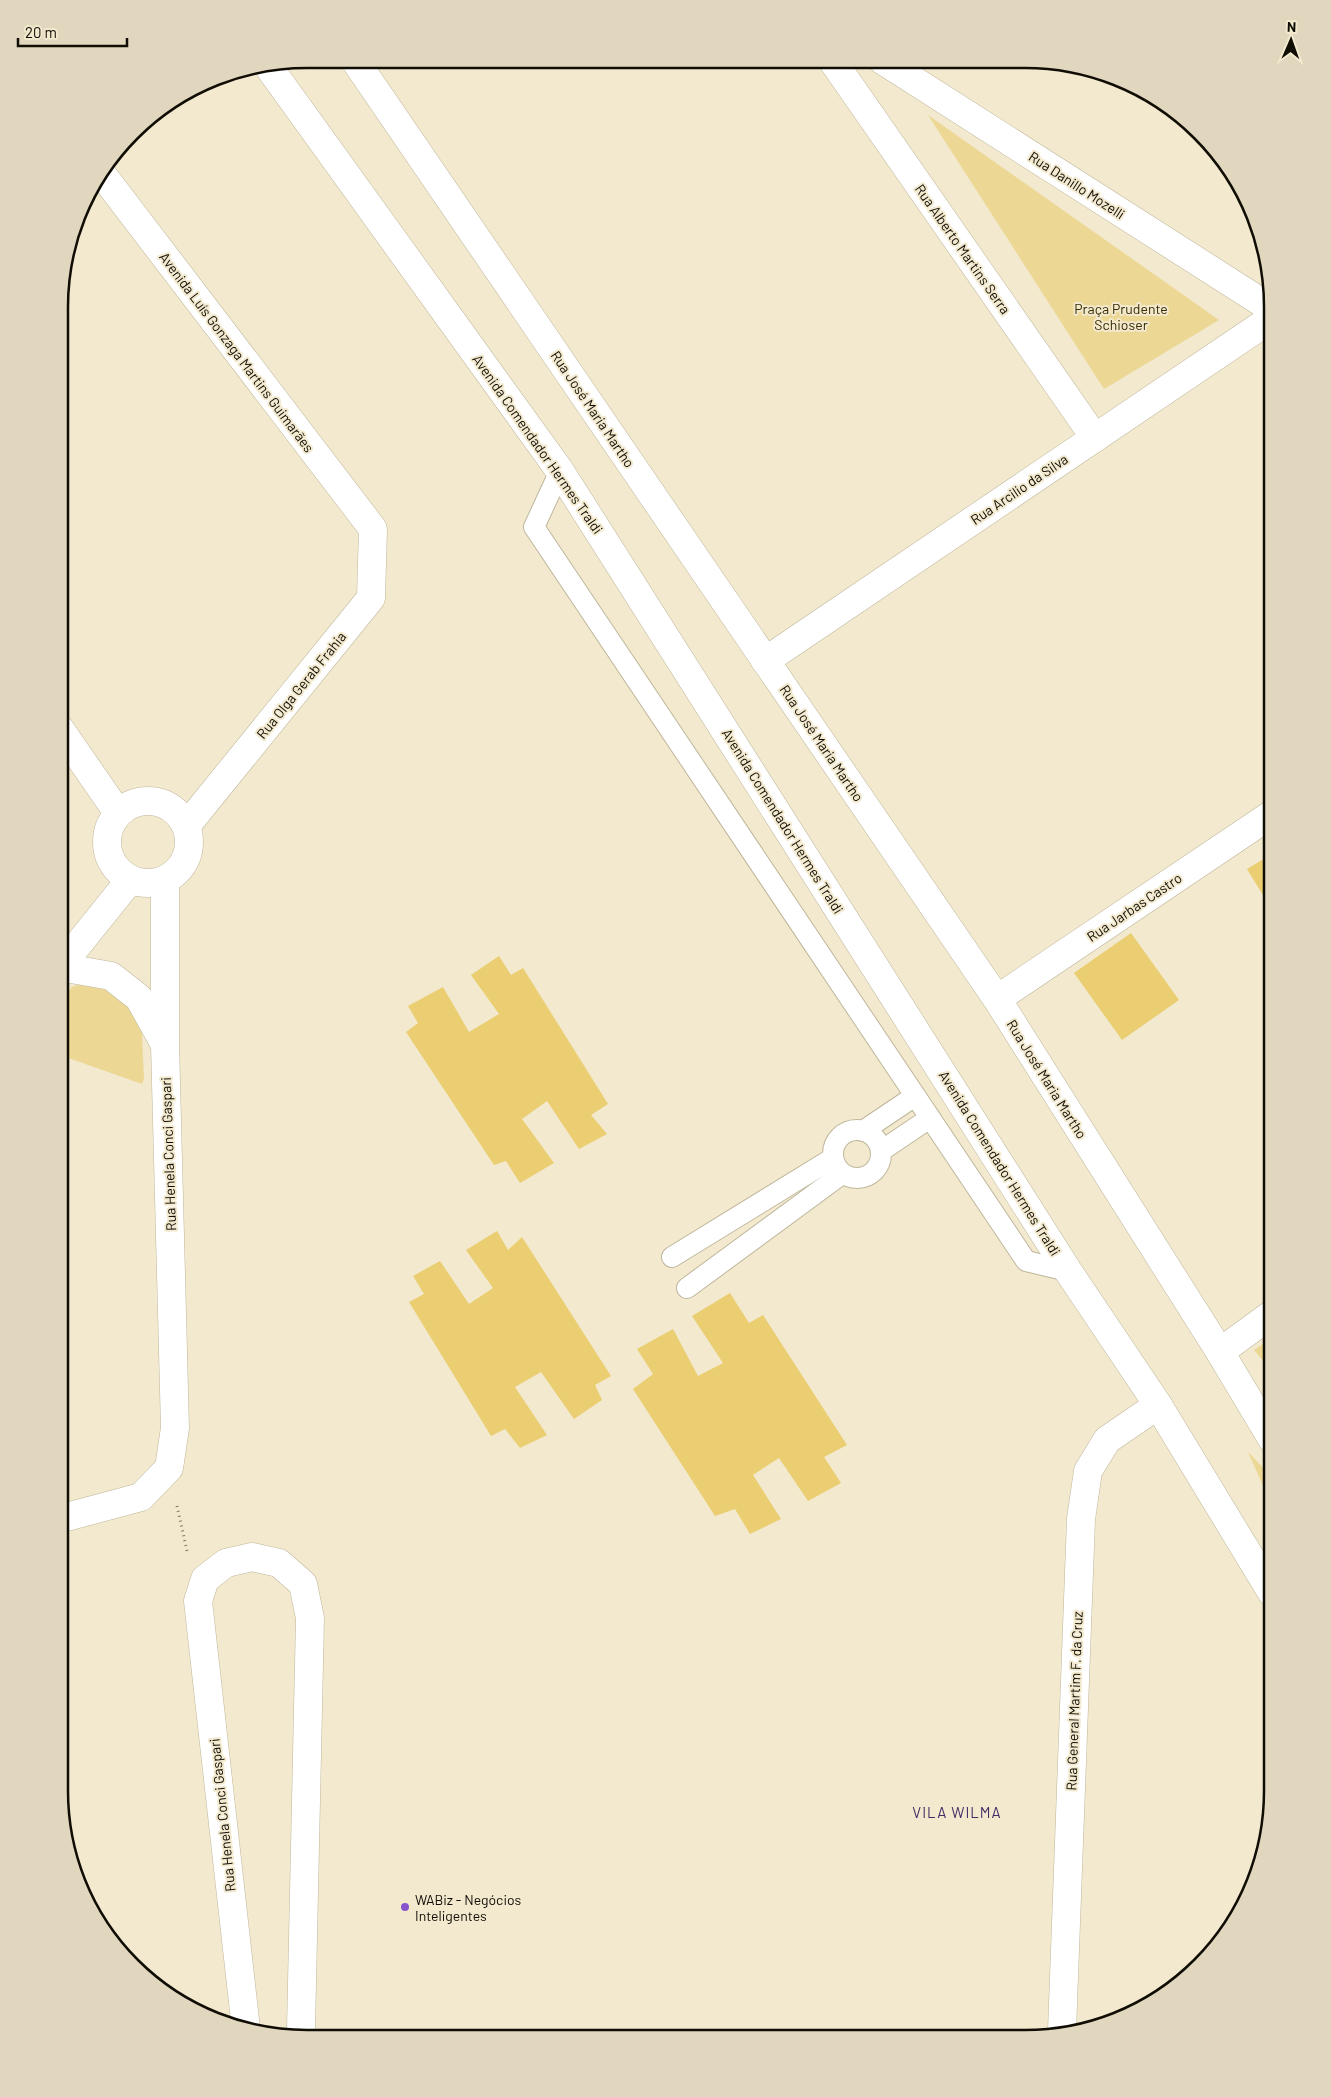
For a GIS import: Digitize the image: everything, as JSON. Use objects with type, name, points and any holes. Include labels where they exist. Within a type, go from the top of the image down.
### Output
[{"type":"street","name":"Rua José Maria Martho","points":[[360,68],[997,999],[1220,1352],[1264,1426]]},
{"type":"street","name":"Rua Alberto Martins Serra","points":[[838,68],[1095,438]]},
{"type":"street","name":"Rua Danillo Mozelli","points":[[895,68],[1264,304]]},
{"type":"street","name":"Avenida Comendador Hermes Traldi","points":[[271,71],[560,471],[1068,1271],[1158,1404],[1264,1580]]},
{"type":"street","name":"Avenida Luís Gonzaga Martins Guimarães","points":[[105,178],[373,530]]},
{"type":"street","name":"Rua Arcilio da Silva","points":[[765,661],[1264,323]]},
{"type":"street","name":"Rua Olga Gerab Frahia","points":[[186,825],[371,598],[373,530]]},
{"type":"street","points":[[68,741],[118,813]]},
{"type":"street","points":[[147,800],[163,803],[177,812],[186,825],[190,841],[187,857],[178,871],[165,880],[147,884],[130,880],[117,870],[109,857],[106,842],[109,827],[118,813],[131,804],[147,800]]},
{"type":"street","name":"Rua Jarbas Castro","points":[[997,999],[1264,819]]},
{"type":"street","points":[[68,957],[130,880]]},
{"type":"street","name":"Rua Henela Conci Gaspari","points":[[165,880],[165,1044],[176,1428],[168,1468]]},
{"type":"street","points":[[68,968],[111,976],[140,998],[165,1044]]},
{"type":"street","points":[[1220,1352],[1264,1320]]},
{"type":"street","name":"Rua General Martim F. da Cruz","points":[[1062,2026],[1081,1519],[1088,1471],[1107,1440],[1158,1404]]},
{"type":"street","points":[[68,1517],[141,1497],[168,1468]]},
{"type":"street","points":[[198,1601],[205,1579],[226,1563],[252,1557],[279,1563],[303,1584],[310,1618],[300,2030]]},
{"type":"street","name":"Rua Henela Conci Gaspari","points":[[198,1601],[245,2021]]},
{"type":"lane","points":[[560,471],[534,527],[1026,1261],[1068,1271]]},
{"type":"lane","points":[[863,1131],[915,1096]]},
{"type":"lane","points":[[881,1151],[930,1118]]},
{"type":"lane","points":[[854,1130],[872,1135],[878,1142],[881,1151],[881,1161],[877,1169],[869,1176],[860,1179],[851,1178],[837,1166],[833,1148],[837,1140],[854,1130]]},
{"type":"lane","points":[[672,1257],[837,1166]]},
{"type":"lane","points":[[687,1288],[837,1166]]},
{"type":"path","points":[[168,1468],[198,1601]]},
{"type":"green space","name":"Praça Prudente Schioser","points":[[928,115],[1219,320],[1104,389]]},
{"type":"green space","points":[[90,981],[102,983],[141,1016],[144,1079],[142,1084],[68,1058],[68,992],[72,987]]},
{"type":"green space","points":[[1264,1343],[1264,1362],[1254,1350]]},
{"type":"green space","points":[[1248,1452],[1264,1469],[1264,1488]]},
{"type":"building","points":[[1264,859],[1264,897],[1247,869]]},
{"type":"building","points":[[1131,933],[1179,1000],[1122,1040],[1074,973]]},
{"type":"building","points":[[499,956],[511,975],[523,968],[608,1104],[591,1115],[607,1134],[579,1149],[547,1101],[522,1119],[554,1163],[520,1183],[506,1161],[494,1165],[406,1032],[418,1023],[408,1006],[443,987],[469,1032],[499,1014],[471,975]]},
{"type":"building","points":[[497,1231],[508,1250],[522,1237],[611,1376],[595,1385],[602,1400],[574,1419],[541,1372],[515,1387],[547,1435],[520,1448],[505,1429],[491,1436],[409,1302],[424,1294],[413,1276],[440,1261],[469,1304],[493,1288],[466,1250]]},
{"type":"building","points":[[730,1293],[749,1323],[763,1315],[847,1445],[824,1457],[841,1483],[808,1501],[779,1458],[753,1475],[781,1519],[750,1534],[735,1509],[715,1516],[633,1389],[653,1374],[637,1349],[673,1329],[698,1376],[723,1363],[692,1316]]},
{"type":"place","name":"WABiz - Negócios Inteligentes","points":[[405,1907]]},
{"type":"district","name":"VILA WILMA","points":[[957,1812]]}]
